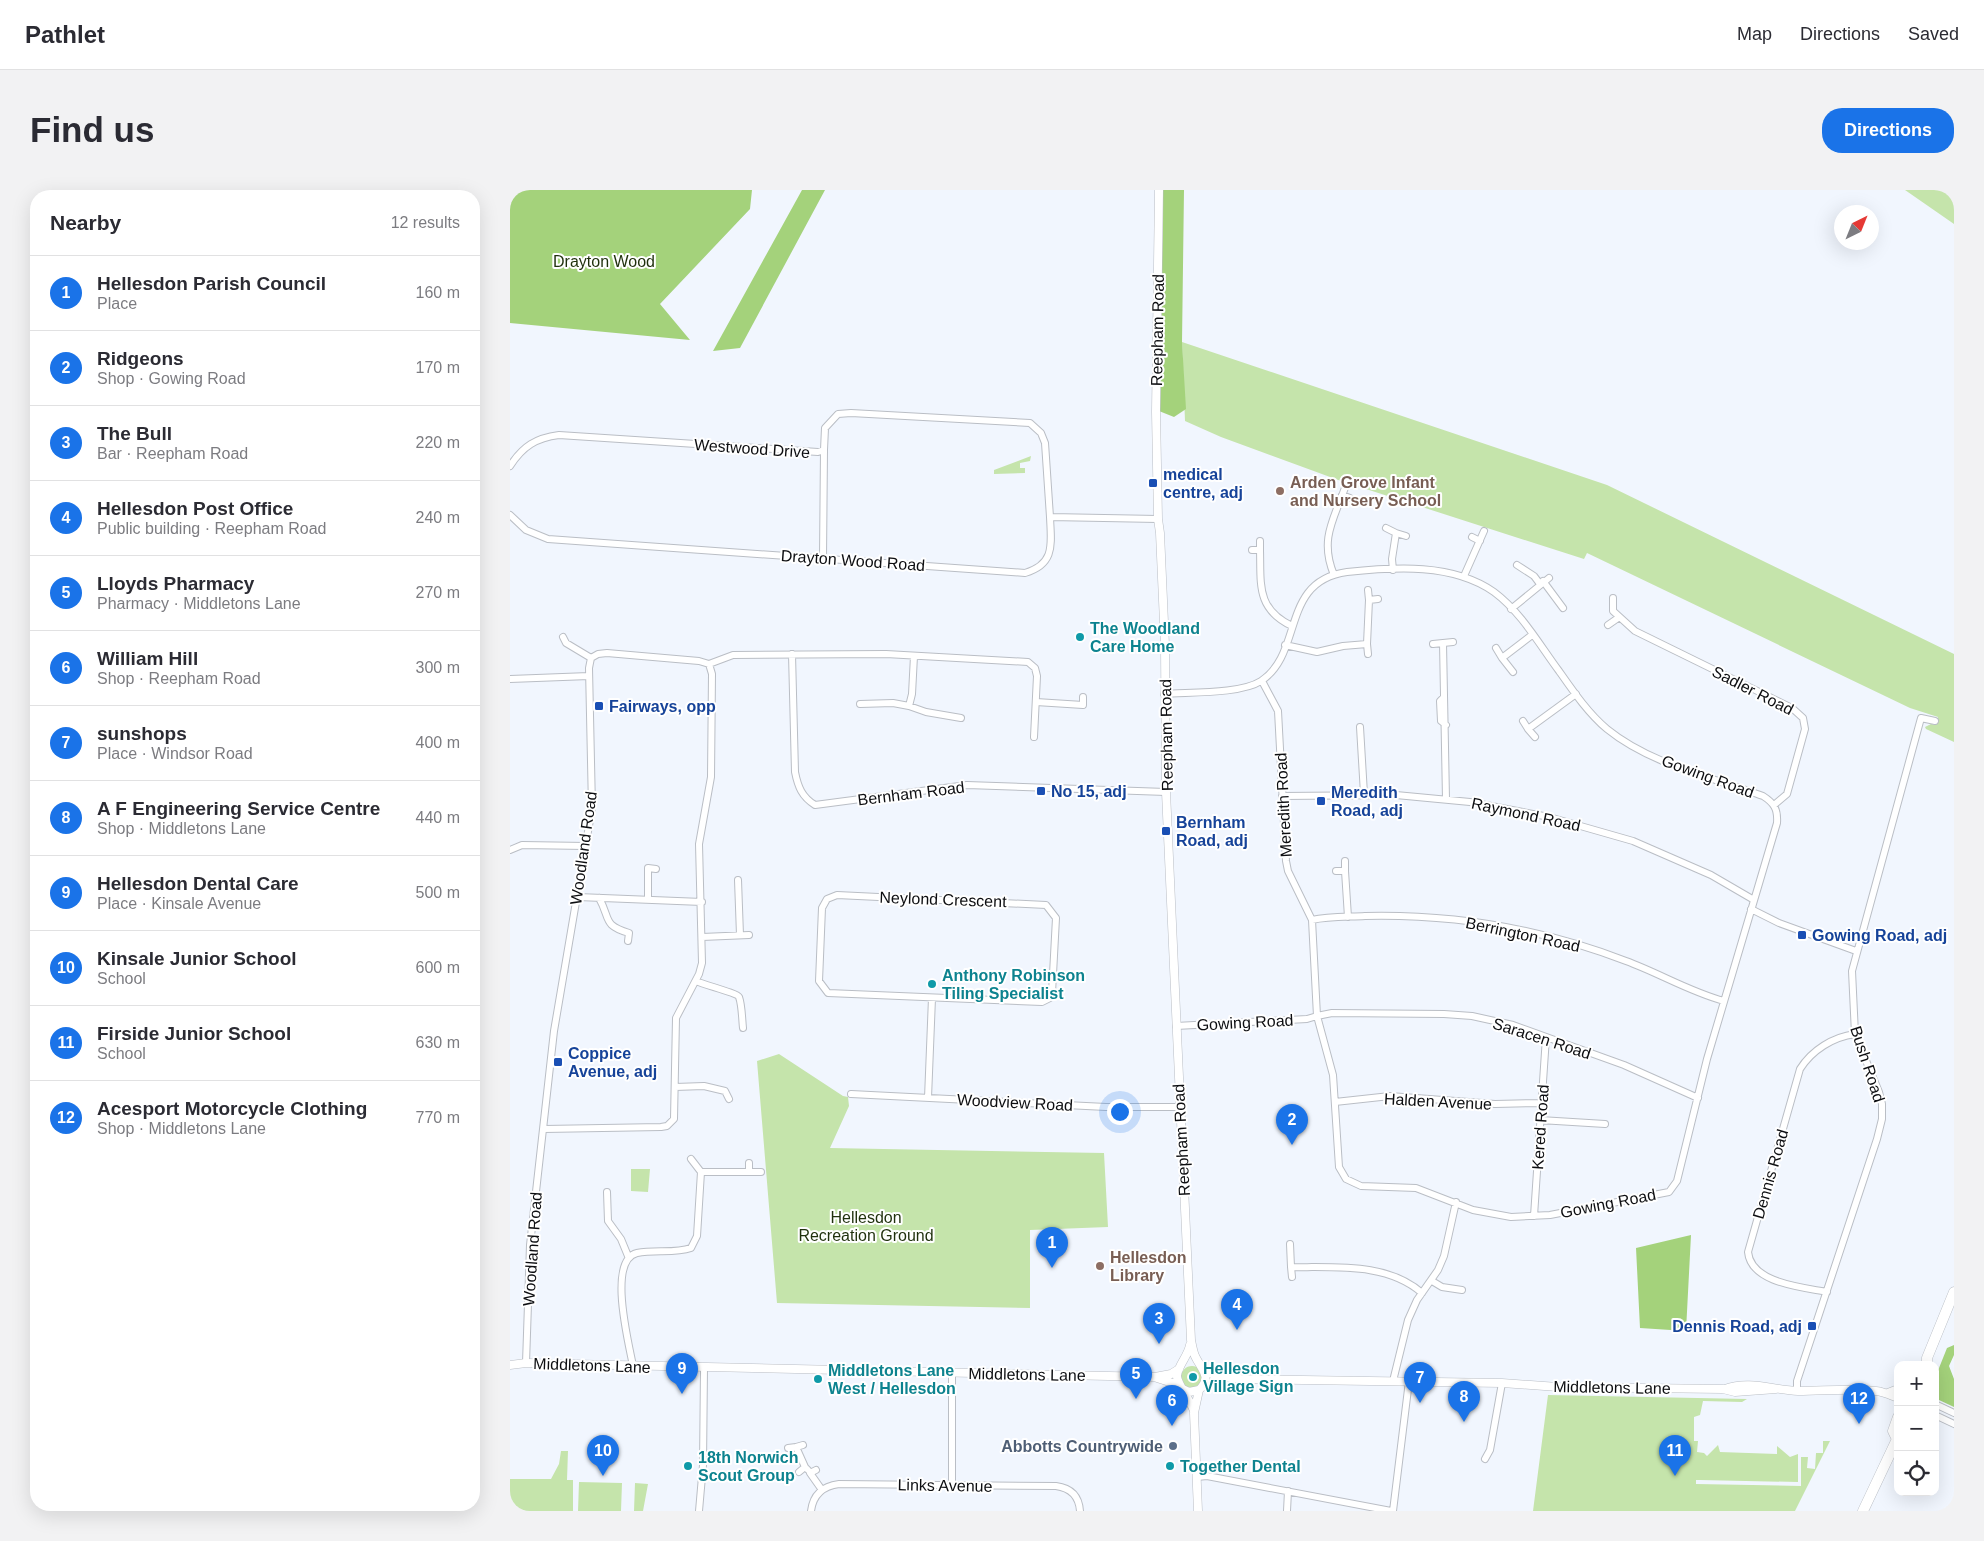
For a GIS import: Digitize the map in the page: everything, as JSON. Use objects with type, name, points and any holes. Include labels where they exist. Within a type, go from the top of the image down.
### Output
[{"type":"highway","points":[[1926,1361],[1954,1292]]},
{"type":"highway","points":[[1862,1511],[1894,1443]]},
{"type":"street","name":"Reepham Road","points":[[1159,190],[1156,412],[1158,519],[1165,644],[1166,792],[1191,1340],[1194,1355],[1202,1367],[1206,1380],[1194,1413],[1198,1511]]},
{"type":"street","name":"Westwood Drive","points":[[510,466],[518,452],[529,444],[542,437],[559,435],[818,452],[824,450],[825,428],[838,414],[851,413],[1030,423],[1041,433],[1045,444],[1050,517]]},
{"type":"street","points":[[823,558],[824,450]]},
{"type":"street","points":[[1164,694],[1236,690],[1262,681],[1277,663],[1307,594],[1323,579],[1334,575],[1326,544],[1346,485]]},
{"type":"street","points":[[1342,495],[1350,498]]},
{"type":"street","name":"Drayton Wood Road","points":[[510,516],[526,530],[548,539],[1025,573],[1040,569],[1049,556],[1050,517]]},
{"type":"street","points":[[1050,517],[1158,519]]},
{"type":"street","points":[[1386,528],[1406,536]]},
{"type":"street","points":[[1464,576],[1484,531]]},
{"type":"street","points":[[1393,570],[1392,559],[1396,533]]},
{"type":"street","points":[[1472,537],[1480,541]]},
{"type":"street","points":[[1260,541],[1262,594],[1265,604],[1274,616],[1292,626]]},
{"type":"street","points":[[1252,550],[1260,550]]},
{"type":"street","points":[[1517,565],[1544,581],[1563,608]]},
{"type":"street","name":"Gowing Road","points":[[1176,1026],[1307,1019],[1317,1016],[1330,1058],[1335,1102],[1337,1157],[1340,1172],[1346,1179],[1361,1186],[1416,1188],[1473,1210],[1492,1214],[1534,1216],[1669,1192],[1677,1181],[1724,1001],[1777,823],[1777,810],[1774,804],[1763,796],[1640,750],[1606,728],[1576,694],[1511,609],[1494,592],[1464,576],[1432,569],[1334,575]]},
{"type":"street","points":[[1511,609],[1544,581]]},
{"type":"street","points":[[1368,590],[1368,654]]},
{"type":"street","points":[[1608,625],[1618,618],[1611,605],[1613,598]]},
{"type":"street","points":[[1369,600],[1378,599]]},
{"type":"street","name":"Sadler Road","points":[[1618,618],[1635,631],[1800,714],[1803,718],[1805,729],[1786,794],[1774,804]]},
{"type":"street","points":[[1502,658],[1532,635]]},
{"type":"street","points":[[563,637],[566,642],[591,658],[598,654],[606,653],[699,661],[709,664],[733,655],[792,654],[914,656],[1028,662],[1035,668],[1037,676],[1034,737]]},
{"type":"street","points":[[1433,644],[1453,642]]},
{"type":"street","points":[[1443,643],[1445,697],[1440,701],[1441,721],[1446,725],[1446,799]]},
{"type":"street","points":[[1285,645],[1306,652],[1317,652],[1344,646],[1367,644]]},
{"type":"street","points":[[1496,648],[1513,672]]},
{"type":"street","name":"Bernham Road","points":[[792,654],[795,772],[798,786],[806,800],[815,805],[967,785],[1166,792]]},
{"type":"street","points":[[909,706],[912,694],[914,656]]},
{"type":"street","name":"Woodland Road","points":[[526,1363],[530,1245],[558,1001],[578,897],[592,808],[589,676],[591,658]]},
{"type":"street","points":[[544,1128],[667,1126],[676,1114],[676,1018],[702,969],[702,902],[699,844],[711,777],[712,674],[709,664]]},
{"type":"street","points":[[510,679],[589,676]]},
{"type":"street","name":"Meredith Road","points":[[1262,681],[1278,711],[1288,871],[1312,920],[1317,1016]]},
{"type":"street","points":[[1528,729],[1576,694]]},
{"type":"street","points":[[1036,702],[1083,705],[1083,697]]},
{"type":"street","points":[[860,704],[893,703],[926,712],[961,718]]},
{"type":"street","name":"Bush Road","points":[[1797,1391],[1799,1376],[1882,1119],[1879,1092],[1855,1034],[1852,971],[1856,951],[1921,718],[1936,721]]},
{"type":"street","points":[[1522,721],[1534,737]]},
{"type":"street","points":[[1360,727],[1364,794]]},
{"type":"street","name":"Raymond Road","points":[[1282,796],[1364,794],[1446,799],[1507,808],[1601,831],[1633,841],[1711,875],[1754,900]]},
{"type":"street","points":[[510,850],[522,845],[586,846]]},
{"type":"street","points":[[1345,861],[1348,917]]},
{"type":"street","points":[[639,868],[652,868],[648,900]]},
{"type":"street","points":[[1336,871],[1346,870]]},
{"type":"street","points":[[738,880],[740,935]]},
{"type":"street","name":"Neylond Crescent","points":[[837,895],[1040,902],[1046,904],[1055,913],[1054,988],[1050,998],[1045,1001],[932,998],[833,995],[824,990],[819,981],[822,908],[826,899],[837,895]]},
{"type":"street","points":[[578,897],[702,902]]},
{"type":"street","points":[[599,898],[605,908],[609,924],[613,929],[629,934],[628,941]]},
{"type":"street","points":[[1751,909],[1779,923],[1856,951]]},
{"type":"street","name":"Berrington Road","points":[[1312,920],[1406,916],[1447,919],[1540,934],[1575,943],[1627,961],[1707,996],[1724,1001]]},
{"type":"street","points":[[702,937],[749,935]]},
{"type":"street","points":[[696,980],[716,990],[734,992],[739,996],[743,1028]]},
{"type":"street","points":[[928,1098],[932,998]]},
{"type":"street","name":"Saracen Road","points":[[1317,1016],[1332,1013],[1463,1016],[1513,1025],[1624,1065],[1698,1098]]},
{"type":"street","name":"Dennis Road","points":[[1827,1292],[1763,1276],[1749,1262],[1748,1252],[1800,1069],[1806,1060],[1822,1047],[1835,1040],[1855,1034]]},
{"type":"street","name":"Kered Road","points":[[1534,1216],[1546,1037]]},
{"type":"street","points":[[675,1087],[704,1086],[727,1089],[729,1098]]},
{"type":"street","name":"Woodview Road","points":[[851,1094],[1106,1107],[1179,1107]]},
{"type":"street","name":"Halden Avenue","points":[[1335,1102],[1390,1096],[1495,1104],[1541,1103]]},
{"type":"street","points":[[1540,1120],[1605,1124]]},
{"type":"street","points":[[633,1366],[621,1308],[624,1264],[628,1256],[638,1253],[682,1251],[691,1248],[697,1236],[701,1172],[690,1159]]},
{"type":"street","points":[[749,1163],[749,1172]]},
{"type":"street","points":[[701,1172],[761,1172]]},
{"type":"street","points":[[607,1192],[608,1221],[621,1239],[628,1256]]},
{"type":"street","points":[[1393,1381],[1408,1320],[1422,1293],[1432,1281],[1444,1256],[1456,1202]]},
{"type":"street","points":[[1290,1244],[1292,1277]]},
{"type":"street","points":[[1291,1267],[1373,1270],[1412,1286],[1422,1293]]},
{"type":"street","points":[[1432,1281],[1442,1287],[1462,1290]]},
{"type":"street","name":"Reepham Road","points":[[1191,1340],[1188,1355],[1177,1375],[1194,1413]]},
{"type":"street","points":[[1181,1368],[1190,1362],[1202,1367]]},
{"type":"street","name":"Middletons Lane","points":[[510,1365],[526,1363],[952,1374],[1155,1377],[1171,1374],[1181,1368]]},
{"type":"street","name":"Middletons Lane","points":[[1202,1367],[1211,1374],[1225,1378],[1502,1383],[1558,1387],[1723,1389],[1735,1392],[1776,1389],[1797,1391],[1868,1390],[1888,1393],[1894,1396]]},
{"type":"street","points":[[699,1511],[704,1465],[704,1368]]},
{"type":"street","points":[[952,1374],[952,1486]]},
{"type":"street","name":"Middletons Lane","points":[[1155,1377],[1181,1387]]},
{"type":"street","name":"Middletons Lane","points":[[1202,1388],[1225,1378]]},
{"type":"street","points":[[1197,1477],[1207,1476],[1392,1511],[1409,1381]]},
{"type":"street","points":[[1485,1459],[1490,1450],[1502,1383]]},
{"type":"street","points":[[1181,1387],[1189,1392],[1202,1388]]},
{"type":"street","name":"Middletons Lane","points":[[1888,1393],[1894,1391]]},
{"type":"street","points":[[1939,1406],[1954,1412]]},
{"type":"street","points":[[1939,1417],[1954,1424]]},
{"type":"street","points":[[788,1448],[800,1446],[810,1470],[822,1490],[813,1501],[810,1511]]},
{"type":"street","points":[[799,1472],[810,1470]]},
{"type":"street","name":"Links Avenue","points":[[822,1490],[839,1484],[1064,1487],[1076,1496],[1080,1511]]},
{"type":"street","points":[[1287,1511],[1288,1491]]},
{"type":"green space","name":"Drayton Wood","points":[[510,190],[752,190],[750,209],[660,304],[690,340],[510,323]]},
{"type":"green space","points":[[802,190],[825,190],[740,348],[713,351]]},
{"type":"green space","points":[[1163,190],[1184,190],[1182,342],[1186,409],[1174,417],[1159,411]]},
{"type":"green space","points":[[1905,190],[1954,190],[1954,224]]},
{"type":"green space","points":[[1182,342],[1607,485],[1954,654],[1954,742],[1926,729],[1925,727],[1931,724],[1936,725],[1938,717],[1910,708],[1587,553],[1584,559],[1341,481],[1221,437],[1185,421]]},
{"type":"green space","points":[[1031,456],[1030,461],[1020,463],[1020,468],[1025,468],[1025,473],[994,474],[994,470]]},
{"type":"green space","name":"Hellesdon Recreation Ground","points":[[779,1054],[843,1096],[848,1097],[849,1106],[830,1148],[1104,1153],[1108,1227],[1030,1230],[1030,1308],[777,1303],[757,1061]]},
{"type":"green space","points":[[631,1169],[650,1169],[648,1192],[631,1191]]},
{"type":"green space","points":[[1691,1235],[1686,1331],[1640,1328],[1636,1248]]},
{"type":"green space","points":[[1954,1345],[1954,1355],[1949,1366],[1954,1379],[1954,1407],[1939,1400],[1939,1368],[1947,1348]]},
{"type":"green space","points":[[1192,1366],[1200,1369],[1203,1377],[1200,1385],[1192,1388],[1184,1385],[1181,1377],[1184,1369]]},
{"type":"green space","points":[[1548,1395],[1747,1399],[1742,1402],[1703,1401],[1700,1415],[1694,1417],[1694,1441],[1698,1441],[1697,1452],[1704,1453],[1707,1456],[1718,1445],[1720,1452],[1777,1454],[1777,1446],[1790,1457],[1798,1454],[1798,1482],[1696,1480],[1696,1484],[1801,1486],[1801,1457],[1808,1457],[1807,1468],[1815,1469],[1816,1453],[1823,1453],[1823,1441],[1830,1441],[1795,1511],[1533,1511]]},
{"type":"green space","points":[[561,1451],[568,1451],[567,1480],[573,1480],[573,1511],[510,1511],[510,1479],[551,1479],[559,1464]]},
{"type":"green space","points":[[579,1482],[622,1483],[621,1511],[578,1511]]},
{"type":"green space","points":[[635,1483],[648,1484],[643,1511],[634,1511]]},
{"type":"place","name":"medical centre, adj","points":[[1153,483]]},
{"type":"place","name":"Arden Grove Infant and Nursery School","points":[[1280,491]]},
{"type":"place","name":"The Woodland Care Home","points":[[1080,637]]},
{"type":"place","name":"Fairways, opp","points":[[599,706]]},
{"type":"place","name":"No 15, adj","points":[[1041,791]]},
{"type":"place","name":"Meredith Road, adj","points":[[1321,801]]},
{"type":"place","name":"Bernham Road, adj","points":[[1166,831]]},
{"type":"place","name":"Gowing Road, adj","points":[[1802,935]]},
{"type":"place","name":"Anthony Robinson Tiling Specialist","points":[[932,984]]},
{"type":"place","name":"Coppice Avenue, adj","points":[[558,1062]]},
{"type":"place","name":"Ridgeons","points":[[1292,1145]]},
{"type":"place","name":"Hellesdon Library","points":[[1100,1266]]},
{"type":"place","name":"Hellesdon Parish Council","points":[[1052,1268]]},
{"type":"place","name":"Dennis Road, adj","points":[[1812,1326]]},
{"type":"place","name":"Hellesdon Post Office","points":[[1237,1330]]},
{"type":"place","name":"The Bull","points":[[1159,1344]]},
{"type":"place","name":"Hellesdon Village Sign","points":[[1193,1377]]},
{"type":"place","name":"Middletons Lane West / Hellesdon","points":[[818,1379]]},
{"type":"place","name":"Hellesdon Dental Care","points":[[682,1394]]},
{"type":"place","name":"Lloyds Pharmacy","points":[[1136,1399]]},
{"type":"place","name":"sunshops","points":[[1420,1403]]},
{"type":"place","name":"A F Engineering Service Centre","points":[[1464,1422]]},
{"type":"place","name":"Acesport Motorcycle Clothing","points":[[1859,1424]]},
{"type":"place","name":"William Hill","points":[[1172,1426]]},
{"type":"place","name":"Abbotts Countrywide","points":[[1173,1446]]},
{"type":"place","name":"18th Norwich Scout Group","points":[[688,1466]]},
{"type":"place","name":"Together Dental","points":[[1170,1466]]},
{"type":"place","name":"Kinsale Junior School","points":[[603,1476]]},
{"type":"place","name":"Firside Junior School","points":[[1675,1476]]}]
